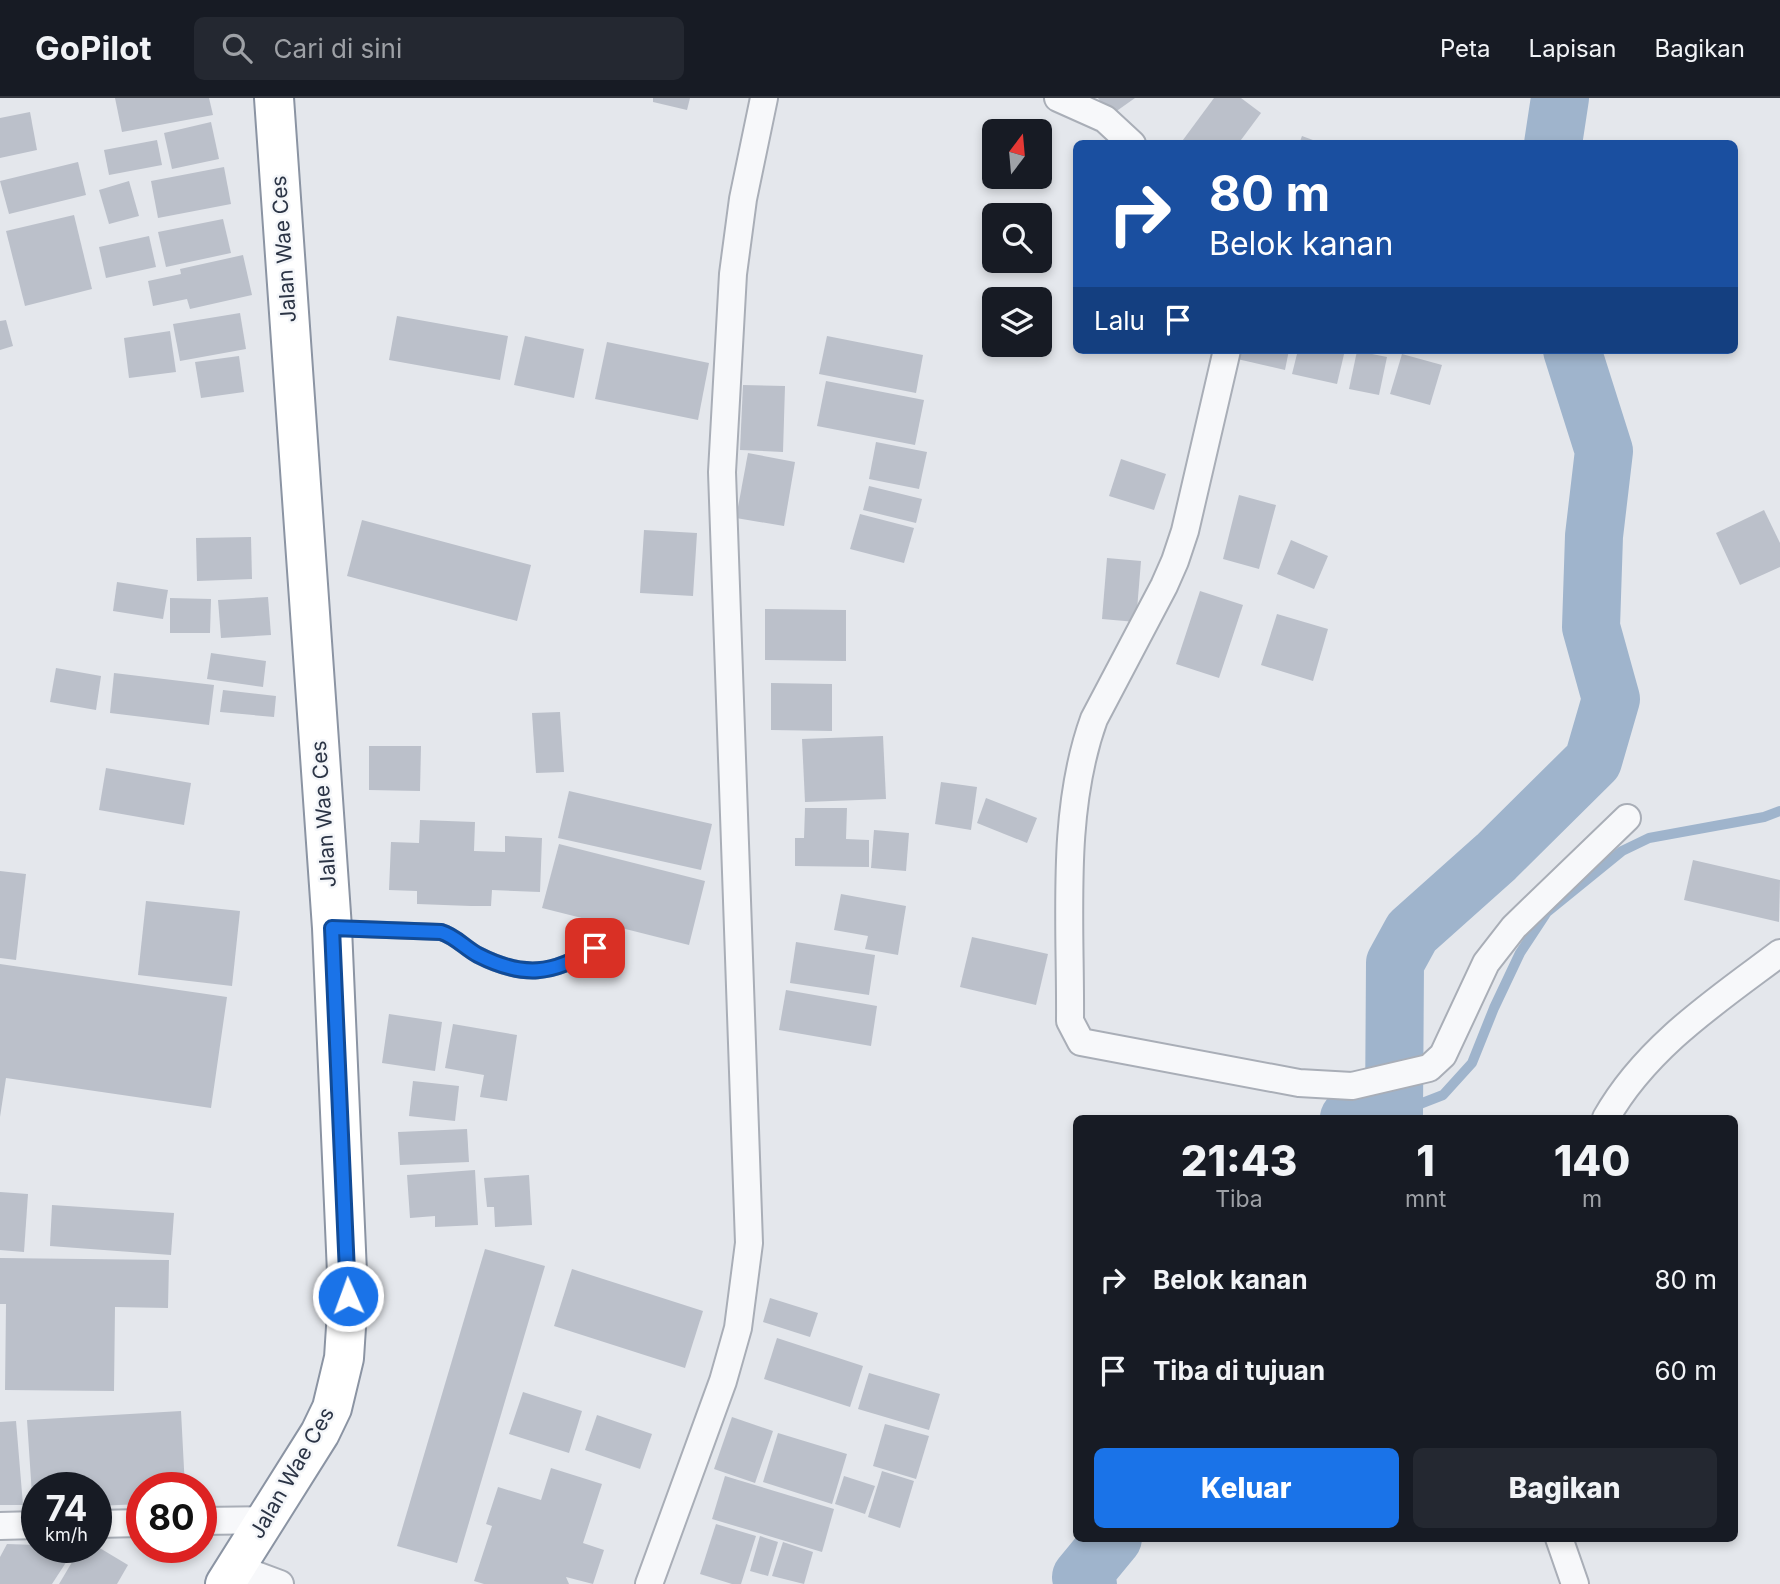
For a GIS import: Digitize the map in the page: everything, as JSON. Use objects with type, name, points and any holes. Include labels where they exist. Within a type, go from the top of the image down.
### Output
[{"type":"highway","name":"Jalan Wae Ces","points":[[231,1576],[320,1433],[332,1408],[344,1358],[348,1296],[332,928],[274,98]]},
{"type":"street","points":[[649,1584],[723,1381],[738,1328],[749,1243],[722,472],[733,274],[743,199],[764,98]]},
{"type":"street","points":[[1058,98],[1105,119],[1128,140]]},
{"type":"street","points":[[1226,354],[1185,531],[1175,561],[1094,719],[1085,742],[1076,783],[1071,825],[1070,1021],[1081,1042],[1299,1083],[1352,1086],[1429,1068],[1443,1055],[1486,963],[1514,927],[1628,818]]},
{"type":"street","points":[[1608,1115],[1635,1075],[1668,1040],[1780,953]]},
{"type":"street","points":[[217,1521],[266,1520]]},
{"type":"street","points":[[0,1525],[21,1525]]},
{"type":"street","points":[[1560,1542],[1575,1584]]},
{"type":"street","points":[[231,1576],[281,1584]]},
{"type":"lane","points":[[332,928],[441,932],[449,934],[477,954],[507,967],[539,971],[571,963],[595,948]]},
{"type":"building","points":[[115,98],[209,98],[213,115],[122,132]]},
{"type":"building","points":[[653,98],[690,98],[687,110],[653,102]]},
{"type":"building","points":[[1098,98],[1135,98],[1111,115]]},
{"type":"building","points":[[1214,98],[1241,98],[1261,113],[1241,140],[1183,140]]},
{"type":"building","points":[[30,112],[37,150],[0,158],[0,118]]},
{"type":"building","points":[[211,122],[219,159],[172,169],[164,133]]},
{"type":"building","points":[[157,140],[162,165],[109,175],[104,150]]},
{"type":"building","points":[[78,162],[86,195],[9,214],[0,181]]},
{"type":"building","points":[[224,167],[231,204],[158,218],[151,181]]},
{"type":"building","points":[[129,181],[139,216],[109,224],[99,190]]},
{"type":"building","points":[[74,215],[92,289],[25,306],[6,231]]},
{"type":"building","points":[[223,219],[231,253],[166,267],[158,232]]},
{"type":"building","points":[[149,236],[156,267],[106,278],[99,247]]},
{"type":"building","points":[[243,255],[252,295],[190,309],[187,299],[153,306],[148,281],[181,274],[180,269]]},
{"type":"building","points":[[240,313],[246,349],[180,361],[173,324]]},
{"type":"building","points":[[397,316],[508,336],[500,380],[389,360]]},
{"type":"building","points":[[6,320],[13,346],[0,350],[0,321]]},
{"type":"building","points":[[170,331],[176,372],[129,378],[124,338]]},
{"type":"building","points":[[525,336],[584,349],[574,398],[514,385]]},
{"type":"building","points":[[827,336],[923,355],[916,393],[819,374]]},
{"type":"building","points":[[607,342],[709,363],[698,420],[595,399]]},
{"type":"building","points":[[1234,354],[1288,354],[1285,370],[1233,358]]},
{"type":"building","points":[[1297,354],[1344,354],[1337,384],[1292,374]]},
{"type":"building","points":[[1356,354],[1387,357],[1379,395],[1349,389]]},
{"type":"building","points":[[1402,354],[1442,365],[1430,405],[1390,394]]},
{"type":"building","points":[[239,356],[244,392],[201,398],[195,362]]},
{"type":"building","points":[[826,381],[924,400],[915,445],[817,426]]},
{"type":"building","points":[[743,385],[785,386],[783,452],[740,450]]},
{"type":"building","points":[[876,442],[927,452],[919,489],[869,479]]},
{"type":"building","points":[[748,453],[795,462],[784,526],[736,518]]},
{"type":"building","points":[[1121,459],[1166,474],[1154,510],[1109,496]]},
{"type":"building","points":[[869,486],[922,499],[916,523],[863,510]]},
{"type":"building","points":[[1239,495],[1276,505],[1259,569],[1223,559]]},
{"type":"building","points":[[1764,510],[1780,543],[1780,567],[1740,585],[1716,533]]},
{"type":"building","points":[[860,514],[914,528],[904,563],[850,549]]},
{"type":"building","points":[[362,520],[531,565],[517,621],[347,576]]},
{"type":"building","points":[[644,530],[697,533],[693,596],[640,593]]},
{"type":"building","points":[[251,537],[252,579],[197,581],[196,538]]},
{"type":"building","points":[[1291,540],[1328,556],[1314,589],[1277,574]]},
{"type":"building","points":[[1107,558],[1141,561],[1136,622],[1102,619]]},
{"type":"building","points":[[117,582],[168,590],[163,619],[113,611]]},
{"type":"building","points":[[1200,591],[1243,605],[1219,678],[1176,664]]},
{"type":"building","points":[[268,597],[271,635],[221,638],[218,600]]},
{"type":"building","points":[[170,598],[211,599],[210,633],[170,633]]},
{"type":"building","points":[[765,609],[846,610],[846,661],[765,660]]},
{"type":"building","points":[[1277,614],[1328,629],[1313,681],[1261,665]]},
{"type":"building","points":[[211,653],[266,661],[263,687],[207,679]]},
{"type":"building","points":[[56,668],[101,676],[96,710],[50,702]]},
{"type":"building","points":[[114,673],[214,685],[209,725],[110,713]]},
{"type":"building","points":[[771,683],[832,684],[832,731],[771,730]]},
{"type":"building","points":[[223,690],[276,696],[274,717],[220,712]]},
{"type":"building","points":[[560,712],[564,772],[536,773],[532,713]]},
{"type":"building","points":[[883,736],[886,799],[805,802],[802,739]]},
{"type":"building","points":[[369,746],[421,746],[420,791],[369,790]]},
{"type":"building","points":[[106,768],[191,783],[184,825],[99,810]]},
{"type":"building","points":[[941,782],[977,787],[971,830],[935,824]]},
{"type":"building","points":[[569,791],[712,824],[701,870],[558,838]]},
{"type":"building","points":[[986,798],[1037,818],[1027,843],[977,823]]},
{"type":"building","points":[[805,808],[847,808],[846,839],[869,840],[869,867],[795,866],[795,838],[804,838]]},
{"type":"building","points":[[420,820],[475,822],[474,851],[505,852],[505,836],[542,838],[540,892],[492,890],[491,906],[471,906],[417,904],[417,891],[389,890],[391,842],[419,843]]},
{"type":"building","points":[[874,830],[909,833],[906,871],[871,868]]},
{"type":"building","points":[[559,844],[705,881],[689,945],[542,908]]},
{"type":"building","points":[[1693,860],[1780,880],[1779,922],[1684,900]]},
{"type":"building","points":[[0,871],[26,874],[16,960],[0,958]]},
{"type":"building","points":[[841,894],[906,906],[898,955],[865,949],[868,936],[834,930]]},
{"type":"building","points":[[146,901],[240,911],[232,986],[138,975]]},
{"type":"building","points":[[972,937],[1048,954],[1036,1005],[960,987]]},
{"type":"building","points":[[796,942],[875,955],[869,995],[790,983]]},
{"type":"building","points":[[0,964],[227,997],[211,1108],[6,1078],[0,1117]]},
{"type":"building","points":[[786,990],[877,1006],[871,1046],[779,1030]]},
{"type":"building","points":[[389,1014],[442,1022],[435,1071],[382,1063]]},
{"type":"building","points":[[453,1024],[517,1035],[507,1101],[480,1097],[484,1075],[445,1068]]},
{"type":"building","points":[[413,1081],[459,1086],[455,1121],[409,1116]]},
{"type":"building","points":[[467,1129],[469,1162],[400,1165],[398,1132]]},
{"type":"building","points":[[475,1170],[478,1225],[435,1227],[435,1216],[410,1218],[407,1175]]},
{"type":"building","points":[[529,1175],[532,1225],[495,1227],[494,1207],[487,1207],[484,1178]]},
{"type":"building","points":[[0,1192],[28,1194],[24,1252],[0,1250]]},
{"type":"building","points":[[52,1205],[174,1213],[171,1255],[50,1246]]},
{"type":"building","points":[[485,1249],[545,1266],[457,1563],[397,1546]]},
{"type":"building","points":[[0,1258],[169,1260],[168,1308],[115,1307],[114,1391],[5,1390],[6,1304],[0,1304]]},
{"type":"building","points":[[572,1269],[703,1311],[685,1368],[554,1326]]},
{"type":"building","points":[[770,1298],[818,1313],[810,1337],[763,1322]]},
{"type":"building","points":[[777,1338],[863,1366],[850,1407],[764,1379]]},
{"type":"building","points":[[869,1373],[940,1394],[929,1430],[858,1409]]},
{"type":"building","points":[[523,1392],[582,1411],[569,1453],[509,1434]]},
{"type":"building","points":[[181,1411],[184,1472],[126,1472],[126,1505],[112,1505],[112,1472],[30,1472],[27,1420]]},
{"type":"building","points":[[597,1415],[652,1434],[640,1469],[585,1450]]},
{"type":"building","points":[[732,1417],[773,1431],[755,1483],[714,1469]]},
{"type":"building","points":[[16,1421],[21,1505],[0,1505],[0,1422]]},
{"type":"building","points":[[885,1424],[929,1436],[916,1479],[873,1466]]},
{"type":"building","points":[[778,1433],[847,1454],[832,1504],[763,1482]]},
{"type":"building","points":[[551,1468],[602,1484],[583,1543],[604,1550],[593,1584],[566,1577],[569,1584],[484,1584],[474,1581],[492,1526],[486,1524],[498,1487],[541,1500]]},
{"type":"building","points":[[882,1471],[914,1481],[900,1528],[868,1517]]},
{"type":"building","points":[[725,1476],[834,1509],[822,1552],[712,1519]]},
{"type":"building","points":[[844,1476],[875,1486],[865,1514],[835,1504]]},
{"type":"building","points":[[716,1524],[756,1536],[741,1584],[732,1584],[700,1574]]},
{"type":"building","points":[[760,1536],[778,1542],[768,1576],[750,1571]]},
{"type":"building","points":[[783,1542],[813,1552],[804,1584],[772,1576]]},
{"type":"building","points":[[7,1544],[21,1544],[21,1563],[66,1563],[52,1584],[0,1584],[0,1557]]},
{"type":"building","points":[[112,1555],[128,1565],[117,1584],[59,1584],[71,1563],[112,1563]]},
{"type":"waterway","points":[[1554,140],[1560,98]]},
{"type":"waterway","points":[[1383,1115],[1394,1114],[1395,963],[1412,932],[1496,857],[1593,761],[1611,699],[1591,627],[1594,536],[1604,451],[1573,354]]},
{"type":"waterway","points":[[1394,1114],[1443,1095],[1472,1063],[1520,953],[1547,912],[1622,851],[1649,838],[1764,817],[1780,811]]},
{"type":"waterway","points":[[1088,1584],[1081,1577],[1110,1542]]},
{"type":"route","points":[[348,1296],[332,928],[441,932],[449,934],[477,954],[507,967],[539,971],[571,963],[595,948]]}]
